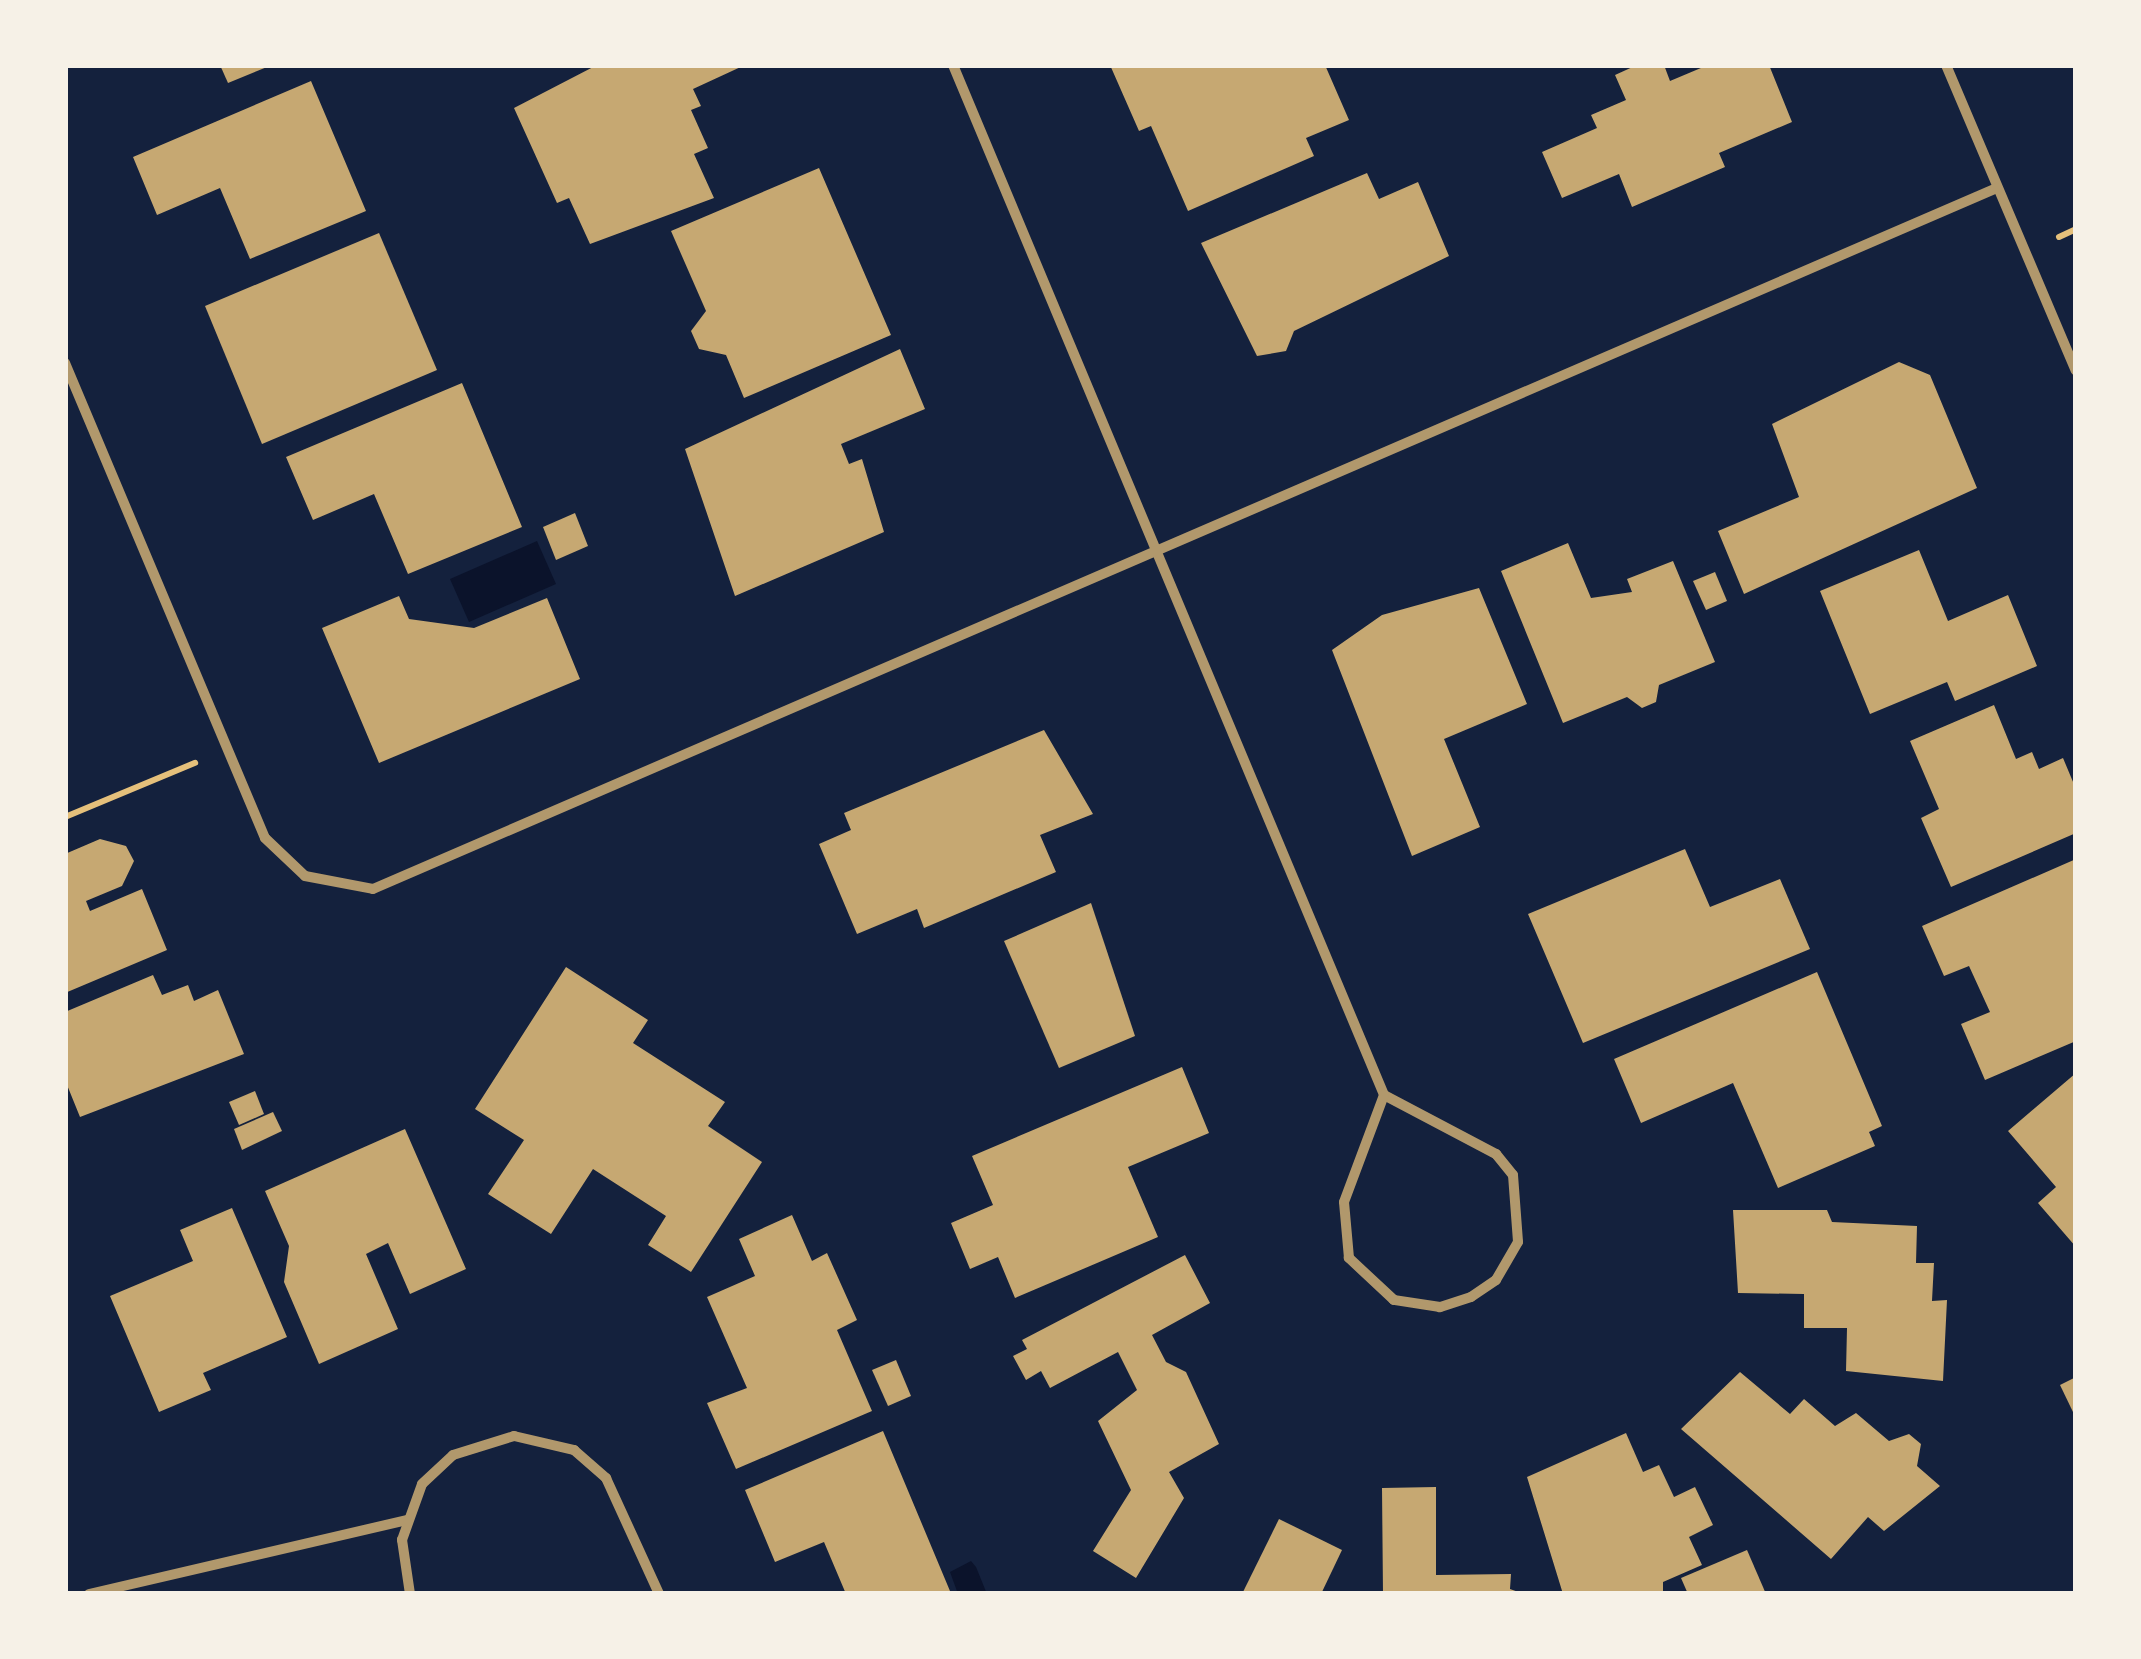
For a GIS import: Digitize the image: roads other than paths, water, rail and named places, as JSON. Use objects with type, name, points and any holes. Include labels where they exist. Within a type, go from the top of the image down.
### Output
[{"type":"street","points":[[953,65],[1384,1095],[1496,1154],[1517,1185],[1523,1214],[1513,1256],[1471,1297],[1440,1307],[1394,1300],[1349,1258],[1344,1202],[1384,1095]]},
{"type":"street","points":[[1946,65],[2076,372]]},
{"type":"street","points":[[65,363],[224,750],[265,838],[290,867],[339,887],[388,886],[1157,548],[1997,188]]},
{"type":"street","points":[[410,1594],[406,1520],[422,1484],[453,1455],[494,1438],[536,1437],[574,1450],[606,1478],[660,1594]]},
{"type":"street","points":[[89,1594],[406,1520]]},
{"type":"water","points":[[537,541],[556,584],[469,622],[450,579]]},
{"type":"water","points":[[971,1561],[987,1594],[958,1594],[950,1572]]}]
